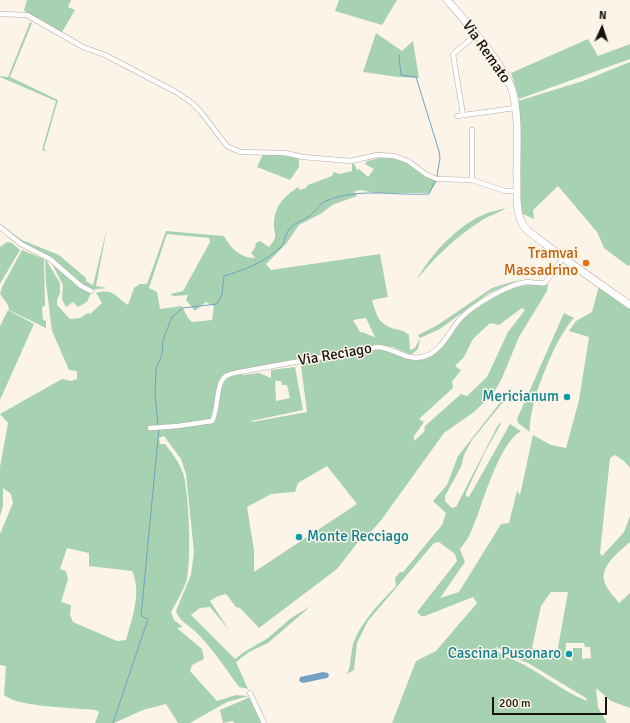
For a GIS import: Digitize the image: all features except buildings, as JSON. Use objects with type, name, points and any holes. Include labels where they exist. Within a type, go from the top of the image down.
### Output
[{"type":"main road","name":"Via Remato","points":[[447,0],[477,34],[509,82],[515,108],[517,191],[519,213],[522,223],[528,230],[562,258],[630,305]]},
{"type":"street","points":[[0,14],[27,15],[83,46],[105,55],[182,95],[201,112],[227,146],[240,152],[286,153],[303,157],[351,161],[378,155],[394,156],[408,162],[432,177],[472,180],[505,191],[517,191]]},
{"type":"street","points":[[463,115],[453,54],[477,34]]},
{"type":"street","points":[[457,116],[515,108]]},
{"type":"street","points":[[472,130],[472,180]]},
{"type":"street","points":[[0,227],[21,244],[50,259],[81,286],[91,291]]},
{"type":"street","name":"Via Reciago","points":[[150,428],[212,421],[216,415],[217,399],[225,376],[245,370],[378,346],[388,347],[402,355],[416,358],[432,354],[438,349],[463,316],[490,298],[513,286],[528,282],[545,283],[550,279],[556,265],[562,258]]},
{"type":"street","points":[[250,693],[264,723]]},
{"type":"green space","points":[[27,0],[71,0],[68,7],[75,10],[61,34],[28,15],[24,10]]},
{"type":"green space","points":[[339,0],[397,0],[382,25],[335,11]]},
{"type":"green space","points":[[30,22],[32,23],[10,77],[58,100],[44,149],[47,152],[42,150],[56,101],[0,77],[8,77]]},
{"type":"green space","points":[[376,33],[402,51],[413,41],[419,78],[398,77],[363,72]]},
{"type":"green space","points":[[588,39],[598,56],[630,44],[630,59],[519,99],[511,73]]},
{"type":"green space","points":[[630,62],[630,264],[628,266],[604,248],[597,232],[558,186],[533,210],[534,219],[523,214],[518,192],[518,101],[583,81]]},
{"type":"green space","points":[[263,154],[299,158],[299,167],[290,180],[257,167]]},
{"type":"green space","points":[[379,158],[397,158],[439,179],[429,193],[375,193],[361,190],[353,192],[356,193],[357,196],[332,205],[322,213],[299,225],[286,244],[266,264],[271,270],[380,254],[388,297],[372,300],[377,315],[385,325],[409,335],[410,350],[415,348],[420,338],[418,349],[411,355],[393,347],[379,345],[242,370],[243,375],[259,373],[271,378],[271,370],[295,367],[303,410],[251,421],[307,412],[301,366],[304,363],[378,348],[403,357],[422,360],[434,355],[465,316],[491,299],[512,288],[531,284],[548,284],[547,291],[519,337],[502,378],[493,394],[474,412],[444,433],[382,519],[370,533],[362,537],[337,569],[259,628],[240,608],[236,607],[226,594],[218,596],[210,601],[229,630],[210,607],[200,608],[191,615],[235,659],[268,638],[291,618],[311,606],[268,643],[249,652],[236,662],[248,689],[239,687],[219,659],[197,633],[177,615],[176,611],[191,575],[194,552],[186,474],[181,459],[164,436],[159,438],[160,444],[165,444],[173,454],[183,473],[187,495],[189,528],[188,573],[186,582],[171,612],[174,620],[183,627],[177,628],[202,649],[204,659],[192,665],[190,671],[217,701],[236,695],[249,696],[227,702],[190,723],[178,723],[166,704],[143,710],[114,723],[95,723],[99,712],[96,710],[62,708],[21,702],[4,695],[6,666],[0,665],[0,534],[13,503],[11,494],[3,488],[3,506],[0,516],[0,467],[8,423],[0,414],[62,379],[71,381],[77,379],[77,371],[69,370],[52,331],[46,283],[45,258],[60,283],[60,293],[57,300],[57,305],[70,319],[80,318],[88,313],[90,314],[102,303],[96,293],[110,292],[128,305],[134,288],[140,284],[147,284],[166,231],[224,236],[233,249],[237,252],[250,258],[255,258],[251,253],[255,248],[256,243],[260,241],[269,247],[274,240],[274,222],[276,211],[289,194],[298,187],[300,190],[306,188],[308,185],[332,176],[334,172],[339,174],[352,171],[352,163],[355,165],[357,170],[359,169],[368,177],[374,169],[365,164],[367,161]],"holes":[[[167,234],[209,238],[210,242],[183,291],[170,294],[173,296],[188,295],[186,300],[195,311],[206,302],[214,306],[212,320],[192,322],[188,318],[182,306],[160,309],[157,292],[149,288]],[[522,308],[525,310],[508,332],[487,377],[467,396],[461,394],[425,426],[424,432],[414,441],[414,436],[424,422],[419,419],[453,388],[452,382],[461,370],[455,366],[464,357],[473,339],[490,323],[499,325]],[[366,318],[375,337],[360,332],[353,320]],[[275,381],[281,381],[282,385],[287,385],[290,398],[276,401]],[[327,466],[357,504],[254,572],[254,550],[247,507],[271,494],[295,492],[298,483]],[[67,548],[89,553],[89,566],[132,571],[135,579],[136,597],[126,640],[117,641],[73,622],[70,615],[71,605],[61,602],[68,579],[66,571],[60,569]]]},
{"type":"green space","points":[[506,208],[474,225],[440,254],[417,279],[423,269],[446,241],[465,225],[488,213]]},
{"type":"green space","points":[[0,224],[22,240],[59,255],[86,278],[86,281],[93,285],[107,228],[96,286],[107,288],[90,290],[84,288],[50,257],[23,243],[0,226]]},
{"type":"green space","points":[[7,242],[12,243],[20,250],[0,284],[0,247]]},
{"type":"green space","points":[[22,250],[44,259],[45,306],[42,307],[43,320],[46,321],[46,328],[9,310],[8,305],[0,294],[2,287]]},
{"type":"green space","points":[[49,258],[82,289],[90,292],[87,302],[78,307],[73,302],[66,307],[62,299],[63,285]]},
{"type":"green space","points":[[521,279],[489,293],[440,329],[420,338],[418,335],[436,326],[492,288]]},
{"type":"green space","points":[[599,286],[630,309],[630,468],[624,461],[615,455],[610,458],[600,553],[602,556],[624,532],[630,516],[630,542],[607,565],[604,577],[607,588],[619,603],[630,593],[630,708],[611,701],[596,688],[598,707],[607,723],[392,723],[416,661],[436,651],[477,603],[473,597],[425,616],[421,616],[417,612],[457,561],[455,554],[439,542],[434,543],[368,621],[357,643],[354,670],[347,674],[350,666],[354,641],[362,625],[396,586],[395,578],[400,572],[403,572],[442,525],[446,513],[433,501],[447,485],[458,456],[514,385],[503,402],[472,440],[464,455],[461,467],[445,496],[445,501],[452,508],[456,507],[498,425],[502,422],[485,452],[466,496],[469,497],[510,424],[521,431],[512,439],[504,450],[497,464],[490,479],[474,525],[469,536],[460,549],[465,562],[440,598],[459,592],[501,524],[509,523],[517,491],[520,495],[533,435],[551,445],[566,448],[579,400],[589,337],[569,331],[576,321],[592,312]],"holes":[[[551,592],[568,592],[557,653],[555,654],[532,648],[541,606]],[[566,643],[584,643],[585,647],[590,647],[591,658],[582,659],[582,648],[573,648],[572,661],[565,658]],[[496,646],[507,655],[528,663],[586,698],[587,701],[568,692],[524,665],[503,655]]]},
{"type":"green space","points":[[8,310],[34,324],[0,400],[0,326]]},
{"type":"green space","points":[[564,313],[574,318],[559,340],[544,372],[533,406],[530,432],[518,423],[517,419]]},
{"type":"green space","points":[[250,698],[262,723],[234,723],[233,721],[223,723],[220,710]]},
{"type":"water","points":[[323,672],[328,673],[329,676],[327,678],[303,683],[299,681],[300,677]]},
{"type":"waterway","points":[[399,55],[401,75],[416,77],[439,151],[440,158],[437,176]]},
{"type":"waterway","points":[[158,425],[155,394],[156,368],[162,355],[163,340],[172,317],[183,308],[217,304],[222,295],[224,276],[254,265],[275,252],[281,247],[290,228],[308,217],[326,201],[351,194],[364,193],[429,194],[435,181]]},
{"type":"waterway","points":[[113,723],[148,619],[141,616],[159,428]]},
{"type":"place","name":"Tramvai Massadrino","points":[[586,263]]},
{"type":"place","name":"Mericianum","points":[[567,397]]},
{"type":"place","name":"Monte Recciago","points":[[299,537]]},
{"type":"place","name":"Cascina Pusonaro","points":[[569,654]]}]
